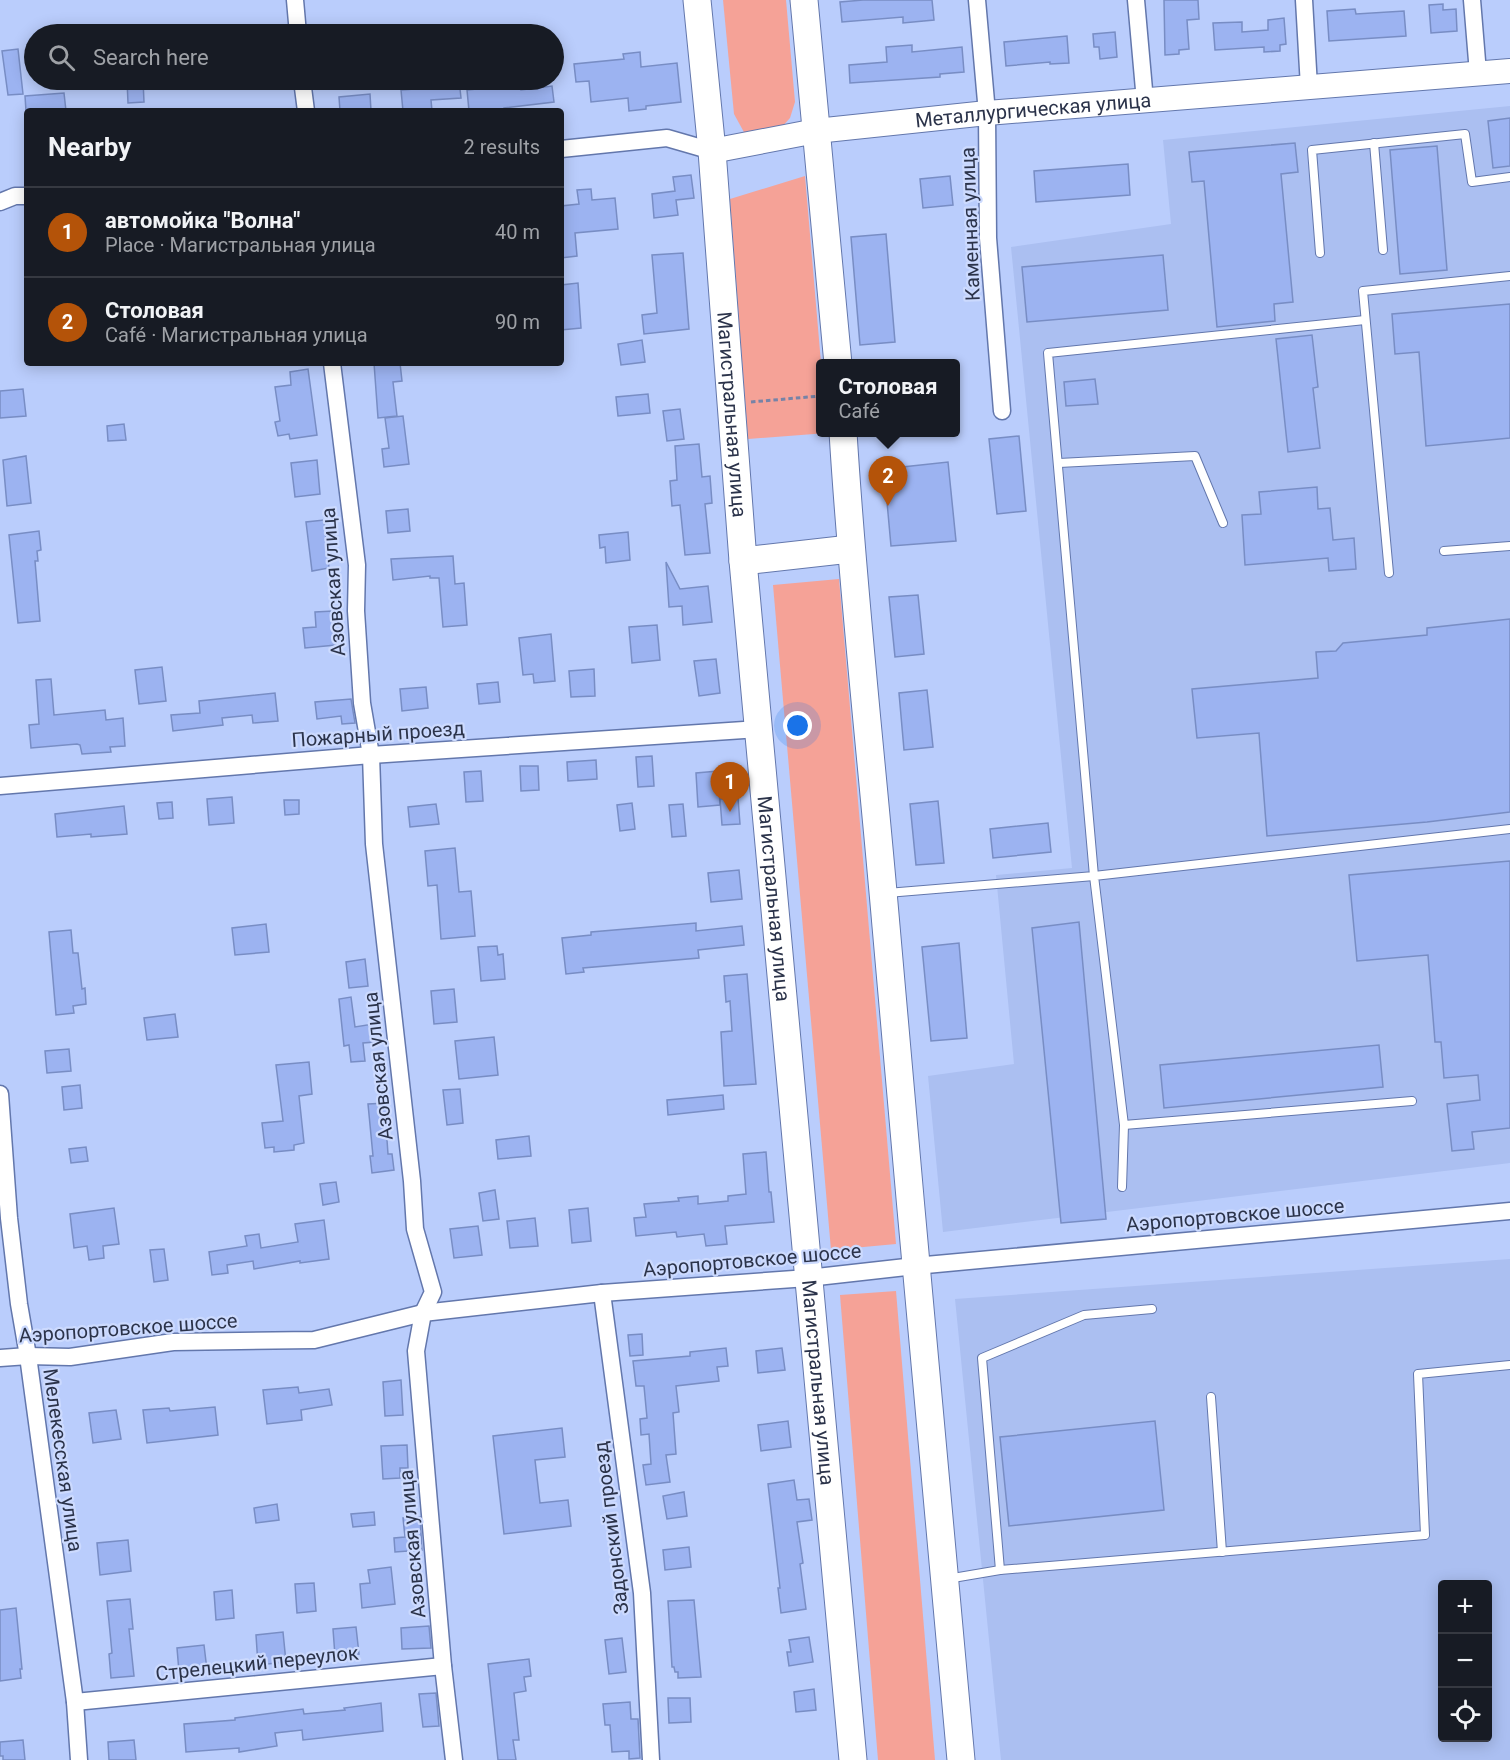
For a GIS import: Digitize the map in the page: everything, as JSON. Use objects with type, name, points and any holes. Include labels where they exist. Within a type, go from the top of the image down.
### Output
[{"type":"main road","name":"Магистральная улица","points":[[697,0],[712,151],[743,561],[853,1760]]},
{"type":"main road","points":[[804,0],[838,359]]},
{"type":"main road","points":[[843,437],[850,549],[884,893],[915,1266],[961,1760]]},
{"type":"main road","points":[[743,561],[850,549]]},
{"type":"street","points":[[295,0],[297,24]]},
{"type":"street","name":"Каменная улица","points":[[977,0],[987,113],[988,238],[1002,411]]},
{"type":"street","points":[[1136,0],[1145,101]]},
{"type":"street","points":[[1304,0],[1309,87]]},
{"type":"street","points":[[1472,0],[1478,73]]},
{"type":"street","name":"Металлургическая улица","points":[[564,149],[668,138],[712,151],[816,131],[987,113],[1510,71]]},
{"type":"street","points":[[304,90],[306,108]]},
{"type":"street","points":[[0,202],[15,196],[24,196]]},
{"type":"street","name":"Азовская улица","points":[[332,366],[357,565],[356,611],[362,703],[371,755],[374,844],[411,1170],[415,1229],[433,1292],[423,1313],[416,1351],[443,1666],[454,1760]]},
{"type":"street","name":"Пожарный проезд","points":[[0,786],[371,755],[759,729]]},
{"type":"street","name":"Мелекесская улица","points":[[0,1094],[9,1218],[19,1304],[75,1702],[79,1760]]},
{"type":"street","name":"Аэропортовское шоссе","points":[[0,1358],[70,1357],[173,1342],[314,1340],[423,1313],[602,1293],[808,1278],[1510,1211]]},
{"type":"street","name":"Задонский проезд","points":[[602,1293],[642,1593],[651,1760]]},
{"type":"street","name":"Стрелецкий переулок","points":[[75,1702],[443,1666]]},
{"type":"lane","points":[[1320,253],[1312,150],[1465,134],[1472,182],[1510,177]]},
{"type":"lane","points":[[1374,143],[1383,250]]},
{"type":"lane","points":[[1389,573],[1363,291],[1510,276]]},
{"type":"lane","points":[[1122,1187],[1124,1125],[1094,876],[1048,353],[1365,320]]},
{"type":"lane","points":[[1059,463],[1195,456],[1223,523]]},
{"type":"lane","points":[[1444,552],[1510,546]]},
{"type":"lane","points":[[884,893],[1094,876],[1510,829]]},
{"type":"lane","points":[[1124,1125],[1412,1101]]},
{"type":"lane","points":[[1000,1570],[982,1358],[1084,1315],[1152,1309]]},
{"type":"lane","points":[[943,1579],[1000,1570],[1425,1535],[1418,1374],[1510,1365]]},
{"type":"lane","points":[[1211,1397],[1222,1552]]},
{"type":"path","points":[[730,404],[816,396]]},
{"type":"shaded area","points":[[723,0],[786,0],[795,102],[790,118],[780,129],[745,134],[734,114]]},
{"type":"shaded area","points":[[1510,106],[1510,1163],[943,1232],[928,1076],[1014,1064],[996,875],[1072,868],[1011,247],[1171,224],[1163,140]]},
{"type":"shaded area","points":[[805,176],[821,359],[816,359],[816,434],[748,439],[730,199]]},
{"type":"shaded area","points":[[839,579],[896,1244],[831,1250],[773,585]]},
{"type":"shaded area","points":[[1510,1259],[1510,1760],[1001,1760],[955,1299]]},
{"type":"shaded area","points":[[896,1291],[935,1760],[878,1760],[840,1295]]},
{"type":"building","points":[[932,0],[934,20],[903,23],[903,17],[842,22],[840,2]]},
{"type":"building","points":[[1164,0],[1198,0],[1199,19],[1187,20],[1189,49],[1179,50],[1179,54],[1165,55]]},
{"type":"building","points":[[1443,4],[1443,10],[1456,9],[1457,31],[1431,33],[1429,5]]},
{"type":"building","points":[[1355,9],[1356,14],[1404,11],[1406,36],[1329,41],[1327,11]]},
{"type":"building","points":[[1284,18],[1286,44],[1280,45],[1280,51],[1264,52],[1264,47],[1215,50],[1213,23],[1242,22],[1242,32],[1268,30],[1268,20]]},
{"type":"building","points":[[1115,32],[1117,57],[1100,59],[1099,47],[1094,47],[1093,34]]},
{"type":"building","points":[[1067,36],[1069,63],[1050,64],[1050,62],[1006,66],[1004,42]]},
{"type":"building","points":[[912,45],[912,52],[962,47],[964,72],[940,74],[940,77],[850,83],[849,65],[887,62],[886,47]]},
{"type":"building","points":[[18,49],[23,94],[8,95],[2,51]]},
{"type":"building","points":[[640,52],[641,67],[677,63],[681,102],[646,106],[646,109],[629,111],[628,98],[591,102],[589,81],[576,82],[574,64],[624,59],[623,54]]},
{"type":"building","points":[[127,90],[143,90],[144,102],[128,103]]},
{"type":"building","points":[[401,90],[460,90],[461,98],[431,100],[432,108],[403,108]]},
{"type":"building","points":[[467,90],[552,90],[554,102],[504,108],[469,108]]},
{"type":"building","points":[[64,93],[66,108],[26,108],[25,96]]},
{"type":"building","points":[[370,94],[371,108],[340,108],[339,97]]},
{"type":"building","points":[[1510,118],[1510,166],[1493,168],[1488,121]]},
{"type":"building","points":[[1295,143],[1298,172],[1281,174],[1293,302],[1274,304],[1275,321],[1217,327],[1204,181],[1192,182],[1189,152]]},
{"type":"building","points":[[1437,146],[1447,270],[1400,274],[1390,150]]},
{"type":"building","points":[[1128,164],[1130,195],[1036,202],[1034,171]]},
{"type":"building","points":[[691,175],[694,198],[676,200],[678,215],[654,218],[652,194],[675,191],[673,177]]},
{"type":"building","points":[[950,176],[953,205],[923,208],[920,179]]},
{"type":"building","points":[[591,189],[592,200],[615,198],[618,229],[575,233],[577,256],[564,258],[564,206],[579,204],[577,190]]},
{"type":"building","points":[[886,234],[895,342],[860,345],[851,237]]},
{"type":"building","points":[[683,253],[689,329],[644,334],[642,315],[657,313],[652,255]]},
{"type":"building","points":[[1163,255],[1168,310],[1027,322],[1022,267]]},
{"type":"building","points":[[578,283],[581,328],[564,330],[564,285]]},
{"type":"building","points":[[1510,304],[1510,438],[1426,446],[1419,352],[1395,354],[1392,314]]},
{"type":"building","points":[[1312,335],[1318,387],[1313,388],[1320,448],[1288,452],[1276,339]]},
{"type":"building","points":[[642,340],[645,362],[621,365],[618,344]]},
{"type":"building","points":[[374,366],[400,366],[402,381],[393,382],[397,416],[378,418]]},
{"type":"building","points":[[308,369],[317,435],[290,439],[289,434],[278,436],[275,422],[280,421],[275,387],[291,385],[290,372]]},
{"type":"building","points":[[1095,379],[1098,404],[1066,406],[1064,382]]},
{"type":"building","points":[[23,389],[26,416],[0,418],[0,391]]},
{"type":"building","points":[[648,394],[650,413],[618,416],[616,397]]},
{"type":"building","points":[[680,409],[684,439],[667,441],[663,411]]},
{"type":"building","points":[[403,416],[409,464],[384,467],[382,449],[389,448],[385,418]]},
{"type":"building","points":[[124,424],[126,440],[108,441],[107,426]]},
{"type":"building","points":[[1019,436],[1026,511],[997,514],[989,439]]},
{"type":"building","points":[[699,444],[702,477],[710,476],[712,503],[705,504],[710,553],[685,555],[680,505],[672,506],[670,481],[677,480],[675,446]]},
{"type":"building","points":[[26,456],[31,503],[7,506],[3,460]]},
{"type":"building","points":[[317,460],[320,494],[295,497],[291,463]]},
{"type":"building","points":[[948,462],[956,541],[891,546],[884,469]]},
{"type":"building","points":[[1317,487],[1318,509],[1330,508],[1333,540],[1354,538],[1356,569],[1329,571],[1328,558],[1245,565],[1242,515],[1261,514],[1259,492]]},
{"type":"building","points":[[408,509],[410,531],[388,533],[386,511]]},
{"type":"building","points":[[324,520],[329,568],[312,571],[306,522]]},
{"type":"building","points":[[39,531],[41,550],[37,551],[38,561],[35,561],[40,621],[18,623],[9,535]]},
{"type":"building","points":[[628,532],[630,560],[606,563],[605,547],[600,548],[599,535]]},
{"type":"building","points":[[453,556],[455,584],[464,583],[467,625],[443,627],[439,578],[430,578],[430,576],[393,580],[391,559]]},
{"type":"building","points":[[666,562],[680,589],[708,586],[712,622],[683,625],[682,606],[669,607]]},
{"type":"building","points":[[918,595],[924,654],[895,657],[889,597]]},
{"type":"building","points":[[333,611],[336,645],[305,648],[303,628],[316,627],[315,612]]},
{"type":"building","points":[[1510,619],[1510,812],[1267,836],[1259,733],[1197,738],[1192,689],[1318,678],[1316,652],[1336,651],[1343,643],[1427,635],[1427,628]]},
{"type":"building","points":[[657,625],[660,660],[632,663],[629,627]]},
{"type":"building","points":[[551,634],[555,681],[534,683],[533,674],[523,675],[519,638]]},
{"type":"building","points":[[716,659],[720,693],[699,696],[694,661]]},
{"type":"building","points":[[162,667],[166,701],[139,704],[135,670]]},
{"type":"building","points":[[594,669],[595,696],[571,697],[569,671]]},
{"type":"building","points":[[51,679],[54,715],[105,710],[106,720],[123,718],[125,746],[110,747],[111,752],[82,754],[80,745],[77,744],[31,748],[29,725],[39,724],[36,680]]},
{"type":"building","points":[[498,682],[500,702],[479,704],[477,684]]},
{"type":"building","points":[[426,687],[428,708],[402,711],[400,689]]},
{"type":"building","points":[[927,690],[933,747],[904,750],[899,693]]},
{"type":"building","points":[[275,693],[278,721],[253,723],[252,715],[222,718],[223,725],[173,731],[171,715],[200,713],[199,701]]},
{"type":"building","points":[[351,699],[355,723],[342,724],[341,716],[317,719],[315,702]]},
{"type":"building","points":[[652,756],[654,786],[638,787],[636,757]]},
{"type":"building","points":[[596,760],[597,779],[568,781],[567,762]]},
{"type":"building","points":[[520,766],[538,766],[539,790],[521,791]]},
{"type":"building","points":[[481,771],[483,801],[466,802],[464,772]]},
{"type":"building","points":[[718,771],[720,805],[698,807],[696,773]]},
{"type":"building","points":[[232,797],[234,823],[209,825],[207,799]]},
{"type":"building","points":[[738,798],[740,824],[722,825],[720,799]]},
{"type":"building","points":[[284,800],[299,800],[299,814],[285,815]]},
{"type":"building","points":[[938,801],[944,863],[916,865],[910,804]]},
{"type":"building","points":[[172,802],[173,818],[159,819],[157,803]]},
{"type":"building","points":[[632,803],[635,829],[620,831],[617,805]]},
{"type":"building","points":[[436,804],[439,824],[410,827],[408,807]]},
{"type":"building","points":[[683,804],[686,836],[672,837],[669,805]]},
{"type":"building","points":[[124,806],[127,834],[57,837],[55,814]]},
{"type":"building","points":[[1048,823],[1051,852],[993,858],[990,829]]},
{"type":"building","points":[[455,848],[459,892],[471,891],[475,936],[441,939],[437,885],[428,886],[425,851]]},
{"type":"building","points":[[1510,861],[1510,1128],[1472,1132],[1474,1149],[1452,1151],[1447,1104],[1480,1100],[1478,1075],[1444,1078],[1441,1042],[1435,1042],[1428,955],[1357,961],[1349,875]]},
{"type":"building","points":[[739,870],[742,899],[711,902],[708,873]]},
{"type":"building","points":[[1079,922],[1106,1219],[1061,1223],[1032,928]]},
{"type":"building","points":[[696,923],[696,931],[742,926],[744,945],[698,950],[699,958],[583,968],[584,972],[566,974],[562,938],[591,935],[591,932]]},
{"type":"building","points":[[266,924],[269,952],[235,955],[232,928]]},
{"type":"building","points":[[71,930],[73,953],[78,953],[86,1004],[73,1006],[74,1013],[56,1015],[49,932]]},
{"type":"building","points":[[959,943],[967,1038],[931,1041],[922,947]]},
{"type":"building","points":[[497,946],[498,955],[503,954],[505,979],[481,981],[478,947]]},
{"type":"building","points":[[365,959],[368,986],[349,988],[346,962]]},
{"type":"building","points":[[747,974],[756,1084],[724,1086],[721,1032],[732,1031],[730,1001],[726,1002],[724,976]]},
{"type":"building","points":[[454,989],[457,1022],[434,1024],[431,991]]},
{"type":"building","points":[[351,997],[355,1027],[373,1024],[375,1042],[363,1043],[365,1061],[351,1062],[349,1045],[344,1046],[339,999]]},
{"type":"building","points":[[175,1014],[178,1037],[147,1040],[144,1018]]},
{"type":"building","points":[[494,1037],[498,1075],[459,1079],[455,1041]]},
{"type":"building","points":[[1379,1045],[1383,1087],[1164,1108],[1160,1065]]},
{"type":"building","points":[[69,1049],[71,1071],[47,1073],[45,1051]]},
{"type":"building","points":[[309,1062],[312,1094],[299,1096],[304,1143],[294,1145],[294,1150],[274,1152],[274,1147],[265,1148],[262,1123],[283,1121],[276,1065]]},
{"type":"building","points":[[80,1085],[82,1108],[64,1110],[62,1087]]},
{"type":"building","points":[[460,1089],[463,1123],[447,1125],[443,1090]]},
{"type":"building","points":[[723,1095],[724,1109],[668,1115],[667,1100]]},
{"type":"building","points":[[387,1103],[388,1154],[392,1154],[394,1170],[372,1173],[370,1156],[373,1156],[368,1104]]},
{"type":"building","points":[[529,1136],[531,1156],[498,1159],[496,1140]]},
{"type":"building","points":[[86,1147],[88,1161],[71,1163],[69,1149]]},
{"type":"building","points":[[766,1152],[774,1222],[725,1226],[727,1244],[706,1246],[704,1234],[677,1237],[676,1232],[636,1236],[634,1218],[646,1217],[644,1204],[679,1201],[678,1198],[698,1196],[698,1204],[728,1201],[728,1196],[746,1194],[743,1154]]},
{"type":"building","points":[[336,1182],[339,1202],[323,1205],[320,1184]]},
{"type":"building","points":[[495,1190],[499,1219],[483,1221],[479,1193]]},
{"type":"building","points":[[114,1208],[119,1244],[103,1246],[104,1258],[89,1260],[87,1246],[74,1248],[70,1214]]},
{"type":"building","points":[[588,1208],[591,1241],[572,1243],[569,1210]]},
{"type":"building","points":[[535,1218],[538,1246],[510,1248],[507,1221]]},
{"type":"building","points":[[324,1220],[329,1259],[300,1263],[300,1261],[254,1269],[253,1261],[227,1265],[228,1273],[212,1275],[209,1252],[247,1246],[245,1236],[259,1234],[261,1248],[298,1242],[295,1224]]},
{"type":"building","points":[[478,1226],[482,1255],[454,1258],[450,1229]]},
{"type":"building","points":[[164,1249],[168,1280],[154,1282],[150,1250]]},
{"type":"building","points":[[642,1334],[643,1355],[630,1356],[628,1335]]},
{"type":"building","points":[[726,1348],[728,1366],[717,1367],[719,1381],[676,1386],[679,1412],[673,1413],[676,1454],[666,1455],[670,1482],[646,1485],[643,1465],[651,1464],[649,1434],[641,1435],[640,1419],[647,1418],[644,1386],[636,1386],[633,1361],[690,1356],[690,1352]]},
{"type":"building","points":[[782,1348],[785,1370],[758,1373],[756,1351]]},
{"type":"building","points":[[401,1380],[403,1415],[385,1416],[383,1382]]},
{"type":"building","points":[[298,1387],[299,1393],[329,1389],[332,1405],[301,1410],[302,1420],[267,1424],[263,1390]]},
{"type":"building","points":[[215,1407],[218,1435],[147,1443],[143,1410],[169,1408],[170,1411]]},
{"type":"building","points":[[116,1410],[121,1439],[93,1443],[89,1413]]},
{"type":"building","points":[[788,1421],[791,1447],[761,1451],[758,1425]]},
{"type":"building","points":[[1155,1421],[1164,1510],[1009,1526],[1000,1437]]},
{"type":"building","points":[[562,1428],[565,1457],[535,1460],[540,1503],[568,1500],[571,1526],[504,1534],[493,1436]]},
{"type":"building","points":[[407,1445],[408,1468],[400,1468],[400,1478],[383,1479],[381,1446]]},
{"type":"building","points":[[794,1480],[797,1500],[809,1499],[812,1520],[797,1522],[806,1609],[781,1613],[768,1484]]},
{"type":"building","points":[[684,1492],[687,1516],[667,1519],[663,1496]]},
{"type":"building","points":[[277,1504],[279,1520],[256,1523],[254,1508]]},
{"type":"building","points":[[374,1512],[375,1525],[353,1527],[351,1514]]},
{"type":"building","points":[[420,1517],[422,1550],[395,1552],[394,1538],[405,1537],[403,1518]]},
{"type":"building","points":[[128,1540],[131,1571],[100,1575],[97,1543]]},
{"type":"building","points":[[689,1547],[691,1567],[665,1570],[663,1550]]},
{"type":"building","points":[[391,1567],[395,1604],[362,1608],[360,1584],[370,1583],[368,1570]]},
{"type":"building","points":[[314,1583],[316,1611],[297,1613],[295,1584]]},
{"type":"building","points":[[232,1590],[234,1618],[216,1620],[214,1592]]},
{"type":"building","points":[[130,1599],[133,1629],[129,1629],[134,1676],[111,1678],[109,1654],[112,1653],[107,1601]]},
{"type":"building","points":[[694,1600],[701,1677],[678,1678],[678,1672],[675,1672],[672,1667],[668,1601]]},
{"type":"building","points":[[16,1608],[21,1678],[0,1681],[0,1610]]},
{"type":"building","points":[[429,1626],[431,1648],[402,1649],[401,1628]]},
{"type":"building","points":[[356,1627],[359,1654],[335,1656],[333,1629]]},
{"type":"building","points":[[283,1632],[286,1662],[258,1665],[256,1635]]},
{"type":"building","points":[[809,1637],[813,1662],[789,1666],[787,1652],[791,1652],[789,1640]]},
{"type":"building","points":[[622,1638],[626,1672],[609,1674],[605,1640]]},
{"type":"building","points":[[204,1645],[207,1670],[179,1672],[177,1648]]},
{"type":"building","points":[[529,1659],[531,1676],[524,1677],[526,1691],[514,1693],[519,1740],[513,1740],[516,1760],[498,1760],[488,1664]]},
{"type":"building","points":[[814,1689],[816,1710],[796,1712],[794,1692]]},
{"type":"building","points":[[436,1693],[439,1726],[423,1727],[419,1694]]},
{"type":"building","points":[[668,1698],[690,1698],[691,1722],[669,1723]]},
{"type":"building","points":[[630,1702],[631,1719],[638,1719],[640,1758],[629,1759],[629,1751],[612,1752],[610,1725],[605,1725],[603,1704]]},
{"type":"building","points":[[381,1703],[383,1731],[303,1740],[302,1730],[275,1733],[277,1746],[239,1752],[239,1748],[186,1752],[184,1724],[235,1720],[235,1718],[303,1709],[304,1714],[345,1710],[344,1708]]},
{"type":"building","points":[[23,1740],[25,1760],[3,1760],[3,1756],[0,1756],[0,1742]]},
{"type":"building","points":[[134,1740],[136,1760],[109,1760],[108,1742]]},
{"type":"place","name":"Столовая","points":[[888,506]]},
{"type":"place","name":"автомойка \"Волна\"","points":[[730,812]]}]
